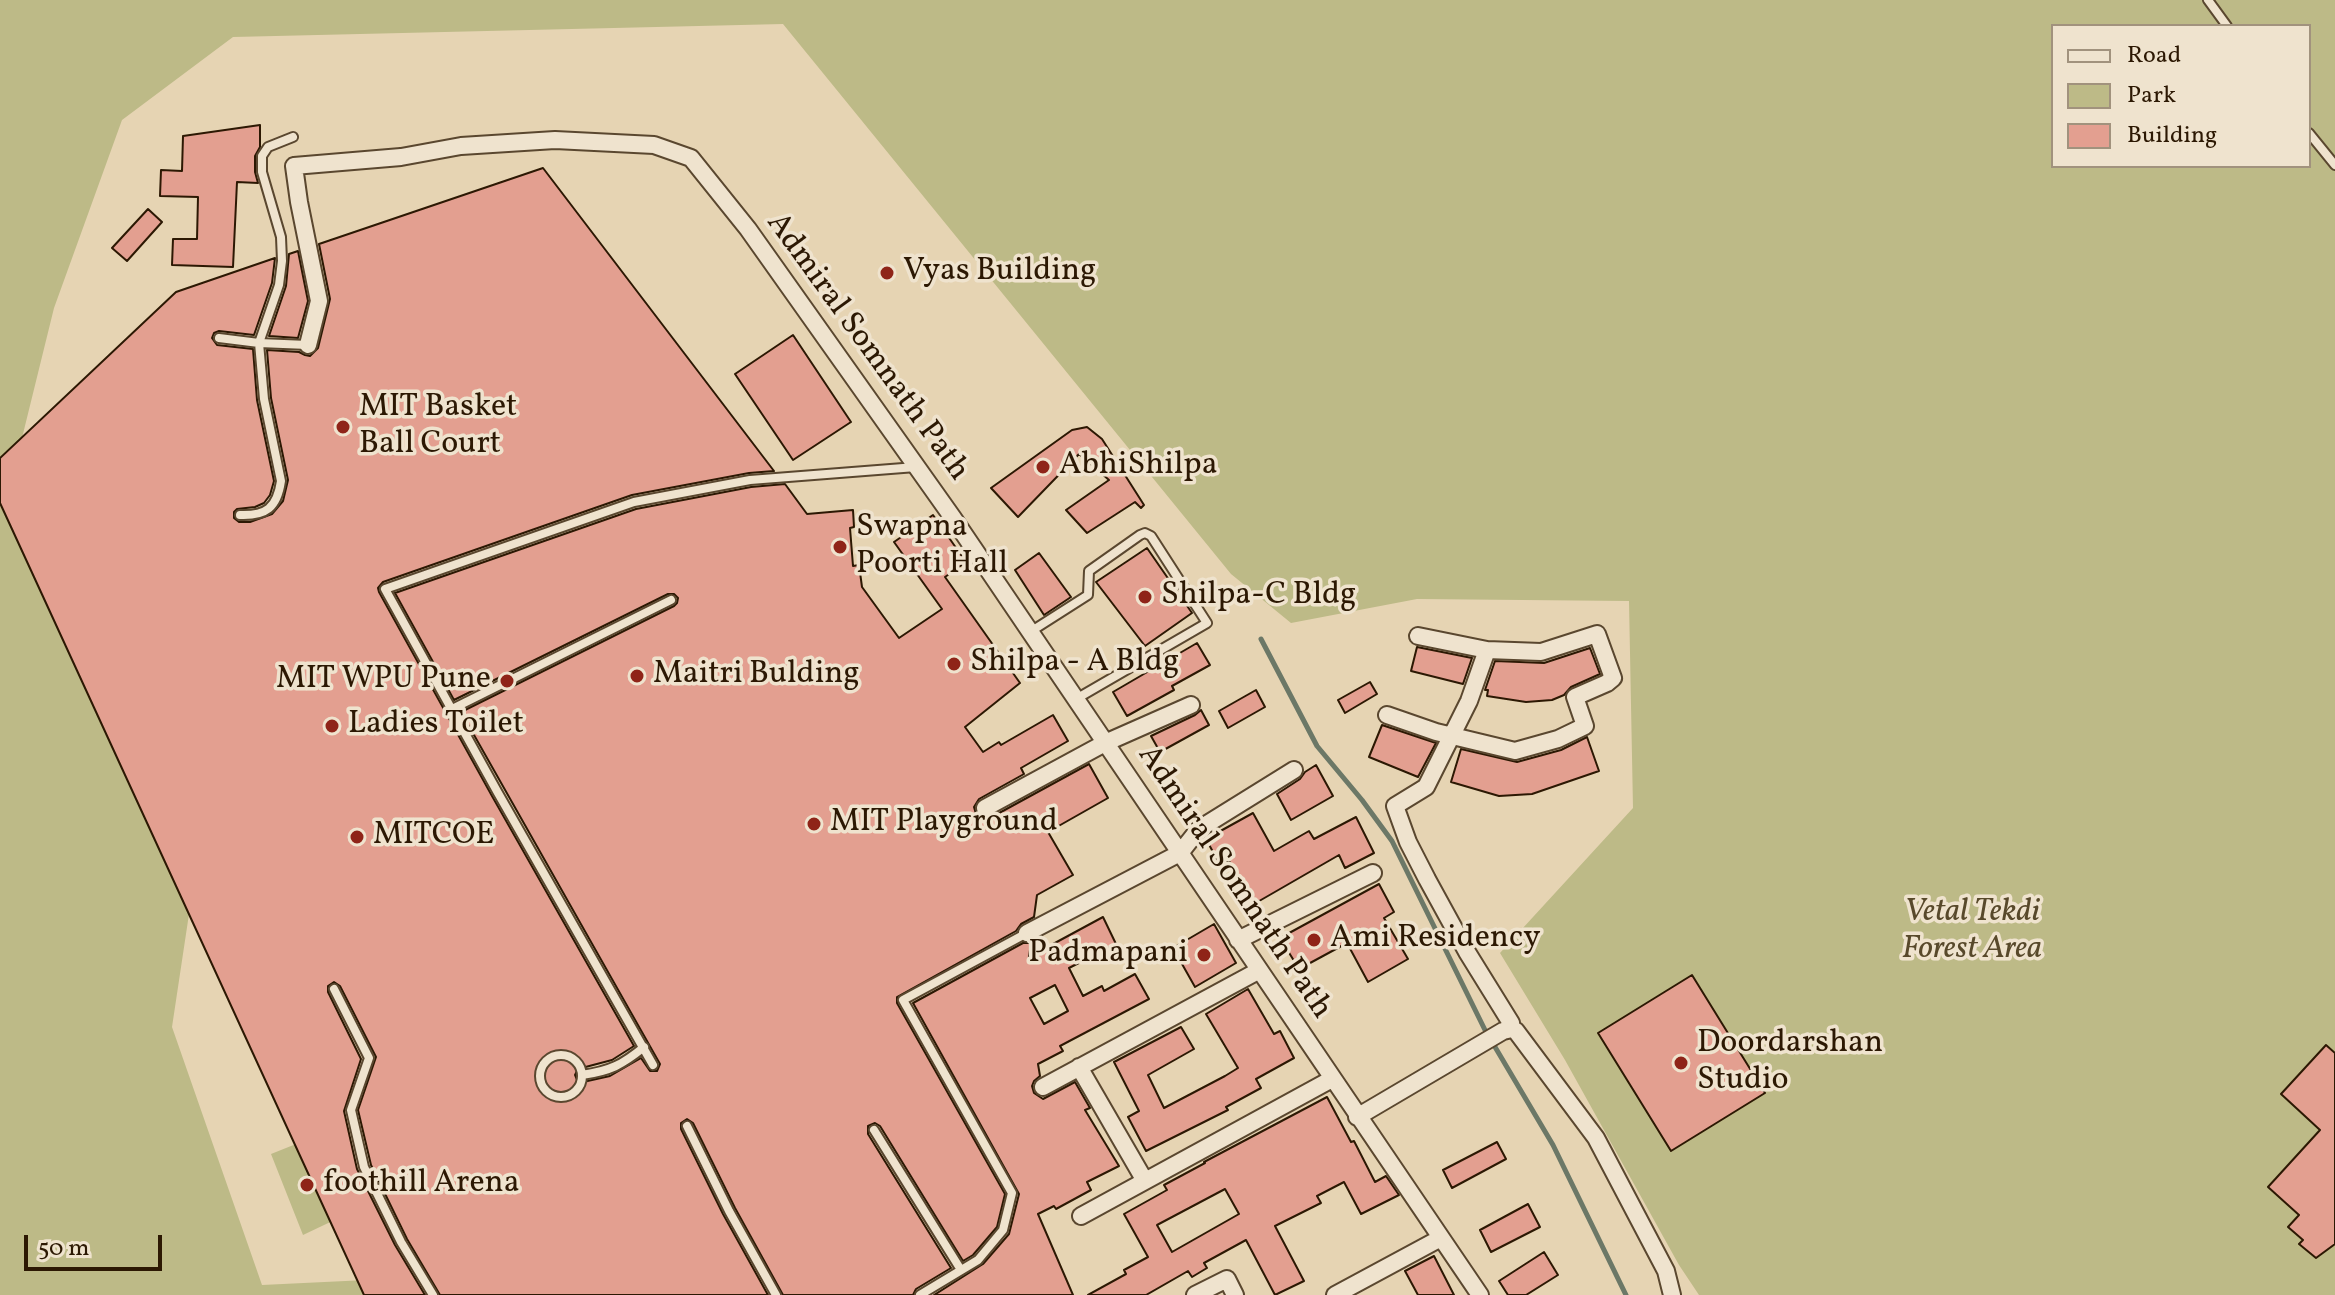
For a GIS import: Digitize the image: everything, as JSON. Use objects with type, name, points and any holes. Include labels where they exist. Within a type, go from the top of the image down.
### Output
[{"type":"street","name":"Admiral Somnath Path","points":[[308,345],[319,301],[294,166],[401,157],[461,146],[555,140],[654,145],[691,158],[748,229],[917,467],[1439,1239],[1480,1295]]},
{"type":"street","points":[[1387,715],[1436,732],[1515,751],[1558,739],[1585,726],[1575,697],[1613,678],[1597,634],[1541,652],[1487,650],[1418,636]]},
{"type":"street","points":[[1357,1117],[1505,1030],[1511,1023],[1490,992],[1427,879],[1408,842],[1395,806],[1426,787],[1469,701],[1487,650]]},
{"type":"street","points":[[985,808],[1105,743],[1191,705]]},
{"type":"street","points":[[1027,933],[1180,853],[1199,829],[1294,770]]},
{"type":"street","points":[[1238,940],[1373,873]]},
{"type":"street","points":[[1043,1087],[1258,971]]},
{"type":"street","points":[[1505,1030],[1512,1029],[1519,1033],[1596,1138],[1666,1271],[1672,1295]]},
{"type":"street","points":[[1079,1067],[1145,1181]]},
{"type":"street","points":[[1081,1216],[1332,1079]]},
{"type":"street","points":[[1335,1295],[1439,1239]]},
{"type":"street","points":[[1195,1295],[1227,1279],[1235,1295]]},
{"type":"lane","points":[[2208,0],[2226,24]]},
{"type":"lane","points":[[2311,135],[2335,165]]},
{"type":"lane","points":[[240,515],[255,516],[267,511],[279,494],[281,481],[264,399],[259,343],[279,285],[281,237],[262,172],[262,156],[268,147],[293,137]]},
{"type":"lane","points":[[219,338],[308,345]]},
{"type":"lane","points":[[653,1065],[385,589],[634,502],[750,480],[917,467]]},
{"type":"lane","points":[[1030,632],[1088,595],[1089,571],[1140,535],[1145,533],[1151,536],[1207,623],[1076,700]]},
{"type":"lane","points":[[452,709],[671,600]]},
{"type":"lane","points":[[920,1295],[978,1260],[1003,1230],[1012,1193],[903,1000],[1027,933]]},
{"type":"lane","points":[[334,989],[369,1058],[351,1110],[364,1167],[401,1242],[433,1295]]},
{"type":"lane","points":[[582,1075],[621,1065],[644,1047]]},
{"type":"lane","points":[[564,1055],[577,1061],[582,1075],[578,1088],[568,1096],[548,1093],[540,1082],[541,1069],[550,1058],[564,1055]]},
{"type":"lane","points":[[687,1126],[729,1211],[776,1295]]},
{"type":"lane","points":[[874,1130],[961,1270]]},
{"type":"green space","name":"Vetal Tekdi Forest Area","points":[[0,0],[2335,0],[2335,1295],[1699,1295],[1500,953],[1633,808],[1629,601],[1417,599],[1291,623],[1231,574],[783,24],[233,37],[122,120],[54,308],[6,503],[189,914],[172,1027],[262,1285],[408,1278],[420,1295],[0,1295]]},
{"type":"green space","name":"foothill Arena","points":[[311,1138],[343,1216],[303,1235],[271,1154]]},
{"type":"building","points":[[260,125],[260,147],[255,156],[258,183],[237,182],[233,267],[172,265],[173,239],[197,239],[198,197],[160,196],[161,170],[182,171],[183,136]]},
{"type":"building","name":"MIT WPU Pune","points":[[543,168],[774,471],[632,495],[383,582],[378,588],[634,1046],[612,1060],[578,1069],[575,1075],[577,1080],[583,1082],[610,1076],[641,1058],[650,1071],[657,1071],[660,1064],[461,712],[674,606],[678,598],[668,594],[454,700],[395,593],[636,509],[751,487],[785,484],[807,514],[853,510],[854,527],[850,528],[853,566],[859,565],[862,587],[899,638],[942,609],[894,542],[933,515],[966,562],[945,577],[1020,683],[965,727],[983,752],[1053,715],[1068,741],[1021,768],[1024,774],[979,799],[974,807],[976,814],[984,819],[990,818],[1089,764],[1108,798],[1048,832],[1073,875],[1037,895],[1034,917],[1021,924],[1016,931],[897,997],[897,1003],[1005,1194],[997,1227],[973,1255],[963,1261],[880,1126],[875,1123],[868,1126],[868,1134],[951,1268],[916,1289],[913,1295],[783,1295],[693,1123],[687,1119],[681,1123],[681,1129],[768,1295],[440,1295],[407,1239],[371,1165],[358,1110],[376,1057],[340,986],[334,982],[328,986],[328,992],[361,1059],[344,1111],[357,1169],[395,1245],[425,1295],[364,1295],[0,503],[0,458],[176,292],[275,258],[272,283],[254,335],[219,331],[212,338],[217,345],[253,349],[257,400],[274,481],[264,503],[237,509],[234,518],[239,522],[250,522],[272,514],[283,501],[288,480],[271,398],[267,350],[299,352],[310,356],[318,348],[330,299],[319,244]]},
{"type":"building","points":[[148,209],[162,222],[127,261],[112,248]]},
{"type":"building","points":[[298,251],[308,301],[298,338],[269,336],[286,286],[289,254]]},
{"type":"building","points":[[793,335],[851,422],[793,460],[735,374]]},
{"type":"building","name":"AbhiShilpa","points":[[1087,427],[1102,439],[1144,505],[1141,508],[1135,502],[1087,533],[1066,510],[1109,480],[1079,454],[1018,517],[991,488],[1072,430]]},
{"type":"building","name":"Shilpa-C Bldg","points":[[1147,548],[1192,613],[1145,646],[1096,582]]},
{"type":"building","points":[[1039,553],[1071,597],[1044,615],[1015,570]]},
{"type":"building","points":[[1197,643],[1210,665],[1172,686],[1174,690],[1127,716],[1113,692]]},
{"type":"building","points":[[1417,647],[1472,658],[1463,684],[1411,671]]},
{"type":"building","points":[[1590,648],[1600,674],[1571,687],[1564,695],[1552,700],[1526,702],[1487,696],[1488,690],[1485,690],[1495,661],[1544,663]]},
{"type":"building","points":[[1370,682],[1377,694],[1345,713],[1338,700]]},
{"type":"building","points":[[1256,690],[1265,707],[1228,728],[1219,711]]},
{"type":"building","points":[[1201,710],[1209,725],[1160,752],[1151,736]]},
{"type":"building","points":[[1382,725],[1436,743],[1418,777],[1369,757]]},
{"type":"building","points":[[1587,737],[1599,771],[1532,794],[1499,796],[1451,782],[1461,749],[1517,762],[1561,750]]},
{"type":"building","points":[[1316,765],[1333,796],[1291,820],[1277,794]]},
{"type":"building","points":[[1253,813],[1274,851],[1309,831],[1314,839],[1356,817],[1374,853],[1345,868],[1339,855],[1254,904],[1229,861],[1220,865],[1206,839]]},
{"type":"building","points":[[1379,884],[1394,912],[1384,918],[1408,959],[1368,982],[1347,943],[1299,969],[1280,938]]},
{"type":"building","points":[[1103,917],[1116,944],[1069,968],[1083,996],[1102,986],[1104,991],[1135,974],[1149,999],[1060,1046],[1063,1051],[1038,1064],[1040,1076],[1032,1086],[1034,1093],[1043,1099],[1075,1082],[1090,1108],[1085,1110],[1119,1166],[1087,1182],[1091,1190],[1056,1209],[1054,1206],[1038,1214],[1073,1295],[934,1295],[983,1264],[1009,1234],[1019,1194],[913,1003],[1023,943],[1031,943],[1029,957]],"holes":[[[1055,985],[1068,1011],[1044,1024],[1030,998]]]},
{"type":"building","name":"Padmapani","points":[[1214,924],[1236,963],[1195,987],[1173,948]]},
{"type":"building","name":"Doordarshan Studio","points":[[1692,975],[1765,1093],[1671,1151],[1598,1033]]},
{"type":"building","points":[[1248,989],[1274,1034],[1280,1031],[1294,1058],[1256,1079],[1261,1088],[1226,1107],[1228,1110],[1146,1151],[1128,1117],[1139,1111],[1114,1062],[1181,1027],[1194,1049],[1148,1075],[1164,1108],[1225,1076],[1238,1068],[1206,1014]]},
{"type":"building","points":[[2326,1045],[2335,1053],[2335,1244],[2316,1258],[2299,1244],[2303,1240],[2288,1227],[2299,1215],[2268,1187],[2320,1130],[2281,1094]]},
{"type":"building","points":[[1327,1097],[1375,1182],[1386,1176],[1399,1195],[1361,1214],[1344,1182],[1317,1196],[1321,1203],[1275,1226],[1304,1281],[1275,1295],[1246,1240],[1204,1263],[1207,1268],[1192,1277],[1188,1271],[1146,1295],[1088,1295],[1126,1274],[1124,1270],[1148,1257],[1124,1214],[1167,1190],[1164,1185]],"holes":[[[1225,1189],[1239,1214],[1172,1252],[1157,1225]]]},
{"type":"building","points":[[1497,1142],[1506,1159],[1452,1188],[1443,1170]]},
{"type":"building","points":[[1528,1204],[1540,1227],[1491,1252],[1480,1230]]},
{"type":"building","points":[[1544,1252],[1558,1275],[1526,1295],[1508,1295],[1499,1281]]},
{"type":"building","points":[[1434,1256],[1454,1295],[1418,1295],[1405,1271]]},
{"type":"waterway","points":[[1261,639],[1317,746],[1392,841],[1485,1030],[1553,1145],[1626,1295]]},
{"type":"place","name":"Vyas Building","points":[[887,273]]},
{"type":"place","name":"MIT Basket Ball Court","points":[[343,427]]},
{"type":"place","name":"AbhiShilpa","points":[[1043,467]]},
{"type":"place","name":"Swapna Poorti Hall","points":[[840,547]]},
{"type":"place","name":"Shilpa-C Bldg","points":[[1145,597]]},
{"type":"place","name":"Shilpa - A Bldg","points":[[954,664]]},
{"type":"place","name":"Maitri Bulding","points":[[637,676]]},
{"type":"place","name":"MIT WPU Pune","points":[[507,681]]},
{"type":"place","name":"Ladies Toilet","points":[[332,726]]},
{"type":"place","name":"MIT Playground","points":[[814,824]]},
{"type":"place","name":"MITCOE","points":[[357,837]]},
{"type":"place","name":"Ami Residency","points":[[1314,940]]},
{"type":"place","name":"Padmapani","points":[[1204,955]]},
{"type":"place","name":"Doordarshan Studio","points":[[1681,1063]]},
{"type":"place","name":"foothill Arena","points":[[307,1185]]}]
